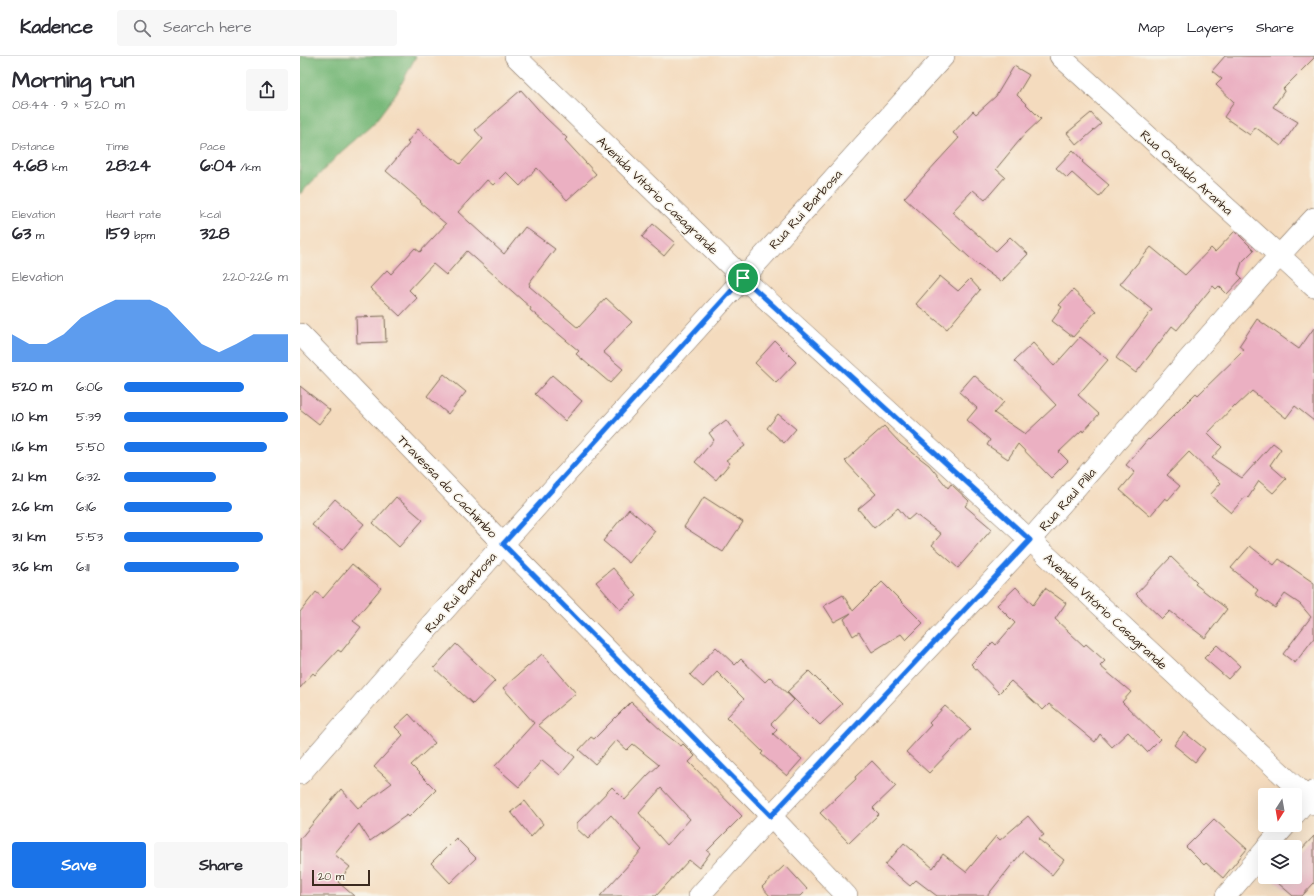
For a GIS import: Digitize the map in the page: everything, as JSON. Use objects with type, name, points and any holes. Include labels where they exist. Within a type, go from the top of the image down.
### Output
[{"type":"street","name":"Avenida Vitório Casagrande","points":[[515,56],[743,278],[1030,540],[1308,802]]},
{"type":"street","name":"Rua Rui Barbosa","points":[[300,774],[503,544],[944,56]]},
{"type":"street","name":"Rua Osvaldo Aranha","points":[[1060,56],[1314,287]]},
{"type":"street","name":"Rua Raul Pilla","points":[[698,896],[1030,540],[1314,218]]},
{"type":"street","name":"Travessa do Cachimbo","points":[[300,334],[503,544],[771,816],[847,896]]},
{"type":"street","points":[[1273,840],[1280,832]]},
{"type":"street","points":[[1226,896],[1258,858]]},
{"type":"green space","points":[[300,56],[416,56],[397,92],[373,124],[342,151],[300,194]]},
{"type":"building","points":[[1225,56],[1314,56],[1314,58],[1283,89],[1285,90],[1273,107],[1298,122],[1281,146],[1255,127],[1250,135],[1224,117],[1234,102],[1216,85],[1222,79],[1212,71]]},
{"type":"building","points":[[1014,66],[1029,75],[1017,95],[1041,119],[1024,135],[996,169],[1005,177],[985,200],[973,190],[952,212],[996,251],[1010,237],[1028,254],[1001,282],[979,266],[904,198],[959,138],[953,133],[973,111],[976,114],[996,96]]},
{"type":"building","points":[[521,90],[545,117],[567,138],[565,140],[596,174],[567,200],[537,168],[520,186],[506,172],[493,185],[487,180],[458,212],[504,254],[525,227],[555,249],[529,283],[529,286],[578,328],[606,298],[632,322],[603,352],[623,369],[610,383],[576,354],[579,351],[530,310],[531,308],[467,251],[446,275],[433,264],[409,290],[417,298],[400,316],[370,288],[387,270],[391,274],[415,248],[420,252],[446,224],[386,171],[409,144],[407,142],[418,129],[460,164],[483,139],[475,130]]},
{"type":"building","points":[[1091,113],[1101,124],[1077,145],[1067,133]]},
{"type":"building","points":[[1073,150],[1083,161],[1082,162],[1109,185],[1099,197],[1072,173],[1067,178],[1056,168]]},
{"type":"building","points":[[653,224],[675,243],[664,256],[642,237]]},
{"type":"building","points":[[1235,231],[1254,250],[1242,262],[1238,274],[1242,278],[1227,294],[1219,286],[1216,289],[1213,286],[1177,330],[1172,326],[1136,373],[1116,358],[1152,310],[1120,284],[1151,247],[1185,275],[1211,248],[1215,252]]},
{"type":"building","points":[[940,276],[958,291],[970,279],[980,290],[947,329],[916,304]]},
{"type":"building","points":[[1073,290],[1096,311],[1073,337],[1052,321],[1062,307],[1059,305]]},
{"type":"building","points":[[385,316],[386,342],[357,343],[356,317]]},
{"type":"building","points":[[1257,319],[1299,349],[1314,328],[1314,421],[1295,406],[1286,418],[1252,391],[1235,407],[1234,406],[1208,433],[1222,447],[1212,458],[1242,478],[1273,443],[1281,449],[1270,465],[1286,479],[1273,493],[1259,481],[1248,498],[1246,496],[1231,513],[1210,495],[1221,483],[1189,452],[1167,475],[1180,486],[1168,500],[1165,498],[1150,516],[1120,490],[1135,472],[1126,465],[1148,439],[1149,440],[1196,393],[1198,395],[1244,350],[1239,346]]},
{"type":"building","points":[[1080,337],[1108,360],[1078,395],[1099,414],[1083,432],[1082,430],[1059,452],[1068,461],[1051,478],[1018,444],[1008,459],[987,445],[990,440],[967,420],[977,408],[959,392],[974,375],[1004,402],[994,413],[1025,434],[1024,435],[1056,405],[1014,361],[1033,343],[1054,366]]},
{"type":"building","points":[[775,341],[796,362],[776,383],[755,363]]},
{"type":"building","points":[[444,374],[466,392],[448,414],[427,396]]},
{"type":"building","points":[[552,375],[582,401],[565,421],[535,394]]},
{"type":"building","points":[[300,386],[330,410],[319,424],[300,409]]},
{"type":"building","points":[[778,414],[796,429],[784,443],[767,428]]},
{"type":"building","points":[[726,420],[745,446],[726,460],[730,463],[716,480],[695,462],[714,440],[709,433]]},
{"type":"building","points":[[884,426],[900,443],[929,465],[948,488],[951,484],[969,501],[965,506],[992,529],[958,568],[932,545],[941,534],[915,514],[908,520],[898,508],[874,528],[858,509],[876,494],[845,461]]},
{"type":"building","points":[[396,497],[423,520],[399,547],[373,523]]},
{"type":"building","points":[[704,497],[743,522],[723,552],[684,527]]},
{"type":"building","points":[[335,499],[364,524],[342,550],[312,525]]},
{"type":"building","points":[[629,509],[655,531],[629,563],[603,541]]},
{"type":"building","points":[[1250,546],[1274,565],[1279,559],[1314,583],[1314,638],[1295,663],[1283,654],[1311,617],[1300,604],[1285,594],[1275,608],[1255,594],[1258,590],[1231,568]]},
{"type":"building","points":[[1171,557],[1197,582],[1195,584],[1227,609],[1205,638],[1170,611],[1162,619],[1136,594]]},
{"type":"building","points":[[352,564],[381,588],[353,621],[361,627],[341,652],[338,650],[315,675],[313,673],[300,688],[300,612],[316,592],[323,598]]},
{"type":"building","points":[[613,568],[637,596],[620,610],[596,582]]},
{"type":"building","points":[[882,582],[923,623],[906,640],[901,634],[872,652],[859,632],[853,636],[844,619],[851,613],[834,622],[824,606],[843,595],[853,611]]},
{"type":"building","points":[[1016,587],[1033,605],[1045,588],[1066,603],[1055,619],[1084,646],[1086,644],[1105,661],[1100,666],[1131,692],[1122,702],[1160,739],[1147,752],[1128,732],[1112,747],[1100,734],[1095,742],[1049,704],[1043,710],[1011,681],[999,693],[971,664],[993,642],[996,645],[1015,623],[997,605]]},
{"type":"building","points":[[456,644],[495,681],[473,704],[434,668]]},
{"type":"building","points":[[1217,645],[1240,666],[1228,679],[1204,658]]},
{"type":"building","points":[[716,647],[735,665],[741,659],[765,682],[770,677],[794,700],[771,724],[777,730],[773,734],[802,759],[787,776],[761,754],[763,752],[727,717],[744,699],[717,672],[703,687],[690,675]]},
{"type":"building","points":[[542,654],[576,693],[538,725],[575,757],[560,775],[542,760],[519,787],[495,766],[534,723],[503,688]]},
{"type":"building","points":[[809,671],[842,704],[820,725],[787,692]]},
{"type":"building","points":[[631,702],[664,733],[681,746],[683,744],[695,756],[689,762],[742,816],[707,851],[710,853],[699,868],[689,860],[656,896],[600,896],[642,850],[611,815],[588,839],[577,829],[577,823],[612,787],[625,800],[659,765],[633,744],[627,750],[616,740],[595,764],[579,750],[591,737],[594,739]],"holes":[[[661,788],[690,819],[667,845],[639,813]]]},
{"type":"building","points":[[945,706],[971,729],[929,773],[906,752],[931,725],[929,723]]},
{"type":"building","points":[[409,714],[435,743],[411,765],[436,790],[409,817],[407,815],[370,841],[359,824],[334,854],[350,867],[338,882],[354,896],[300,896],[300,839],[341,789],[358,808],[392,783],[374,767],[403,735],[395,727]]},
{"type":"building","points":[[1184,732],[1205,749],[1195,762],[1174,745]]},
{"type":"building","points":[[872,761],[896,786],[873,808],[879,814],[849,843],[820,813],[856,779],[855,777]]},
{"type":"building","points":[[525,801],[543,824],[531,837],[511,812]]},
{"type":"building","points":[[1028,816],[1044,835],[1038,839],[1064,860],[1052,875],[1023,851],[987,896],[937,896],[916,880],[910,886],[885,865],[904,843],[933,868],[943,854],[966,872],[996,836],[1000,840]]},
{"type":"building","points":[[1214,819],[1247,849],[1223,878],[1206,863],[1204,865],[1186,847]]},
{"type":"building","points":[[1314,836],[1314,883],[1302,896],[1293,896],[1279,884],[1302,884],[1302,849]]},
{"type":"building","points":[[456,838],[476,858],[450,883],[431,863]]},
{"type":"building","points":[[785,865],[807,889],[800,896],[770,896],[762,887]]},
{"type":"route","points":[[743,278],[1030,540],[771,816],[503,544],[743,278]]}]
